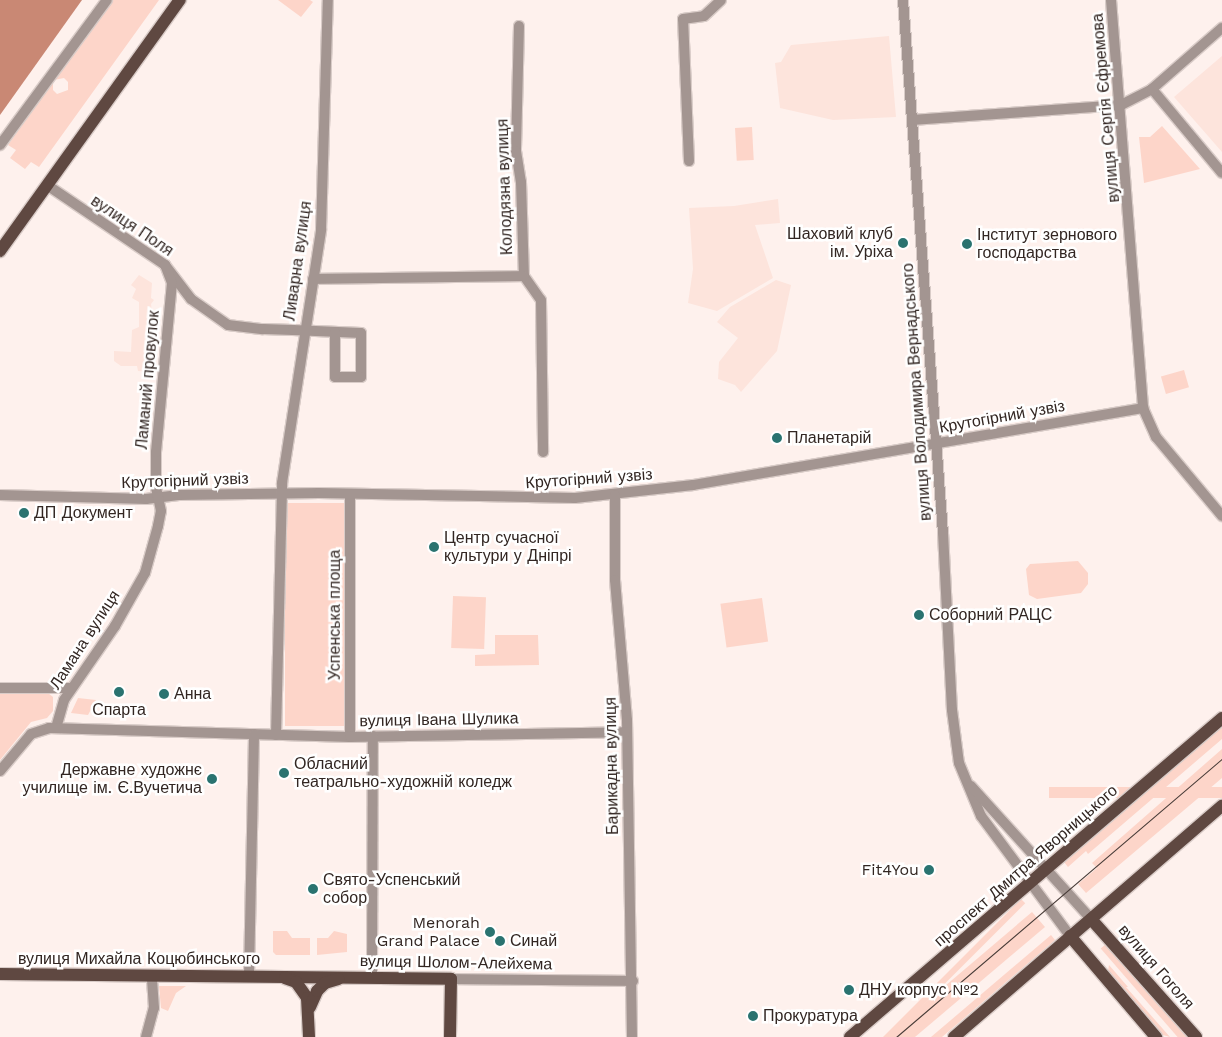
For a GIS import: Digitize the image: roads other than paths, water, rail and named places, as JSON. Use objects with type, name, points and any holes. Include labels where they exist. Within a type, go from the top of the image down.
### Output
[{"type":"main road","points":[[0,251],[180,0]]},
{"type":"main road","name":"проспект Дмитра Яворницького","points":[[850,1037],[1222,718]]},
{"type":"main road","points":[[954,1037],[1222,806]]},
{"type":"main road","name":"вулиця Гоголя","points":[[1091,919],[1196,1037]]},
{"type":"main road","points":[[1070,936],[1156,1037]]},
{"type":"main road","name":"вулиця Михайла Коцюбинського","points":[[0,974],[278,975]]},
{"type":"main road","points":[[278,975],[296,982],[303,989],[310,1008]]},
{"type":"main road","name":"вулиця Шолом-Алейхема","points":[[278,975],[451,979]]},
{"type":"main road","points":[[309,1037],[310,1008],[317,991],[325,983],[343,978]]},
{"type":"main road","points":[[450,1037],[451,979]]},
{"type":"street","points":[[0,146],[107,0]]},
{"type":"street","name":"Ливарна вулиця","points":[[281,494],[304,330],[321,230],[328,0]]},
{"type":"street","points":[[689,161],[683,19],[704,16],[721,0]]},
{"type":"street","name":"вулиця Володимира Вернадського","points":[[903,0],[934,444],[943,542],[952,710],[959,763],[981,816],[1032,882],[1070,936]]},
{"type":"street","name":"вулиця Сергія Єфремова","points":[[1111,0],[1121,105],[1143,408],[1156,437],[1222,516]]},
{"type":"street","name":"Колодязна вулиця","points":[[519,26],[516,152],[521,182],[524,276]]},
{"type":"street","points":[[912,120],[1121,105],[1152,89],[1222,28]]},
{"type":"street","points":[[1152,89],[1222,173]]},
{"type":"street","name":"вулиця Поля","points":[[47,185],[165,265],[192,299],[228,325],[361,333],[361,377],[336,377],[335,332]]},
{"type":"street","name":"Ламаний провулок","points":[[160,498],[156,488],[156,452],[172,283],[165,265]]},
{"type":"street","points":[[313,279],[524,276],[541,300],[543,452]]},
{"type":"street","name":"Крутогірний узвіз","points":[[0,495],[160,498],[179,494],[350,494],[547,500],[615,495],[694,485],[1143,408]]},
{"type":"street","points":[[276,735],[281,494]]},
{"type":"street","name":"Успенська площа","points":[[350,494],[350,736]]},
{"type":"street","name":"Барикадна вулиця","points":[[615,495],[614,580],[626,710],[632,1037]]},
{"type":"street","name":"Ламана вулиця","points":[[56,728],[70,688],[115,626],[145,573],[158,526],[160,498]]},
{"type":"street","points":[[0,688],[70,688]]},
{"type":"street","points":[[0,771],[31,734],[40,729],[56,728]]},
{"type":"street","name":"вулиця Івана Шулика","points":[[56,728],[350,736],[625,732]]},
{"type":"street","points":[[249,976],[254,734]]},
{"type":"street","points":[[372,736],[372,978]]},
{"type":"street","name":"вулиця Володимира Вернадського","points":[[966,780],[1091,919]]},
{"type":"street","points":[[146,1037],[154,1008],[152,976]]},
{"type":"street","name":"вулиця Шолом-Алейхема","points":[[451,979],[632,981]]},
{"type":"tram line","points":[[896,1037],[1222,759]]},
{"type":"place","name":"Шаховий клуб ім. Уріха","points":[[903,243]]},
{"type":"place","name":"Інститут зернового господарства","points":[[967,244]]},
{"type":"place","name":"Планетарій","points":[[777,438]]},
{"type":"place","name":"ДП Документ","points":[[24,513]]},
{"type":"place","name":"Центр сучасної культури у Дніпрі","points":[[434,547]]},
{"type":"place","name":"Соборний РАЦС","points":[[919,615]]},
{"type":"place","name":"Спарта","points":[[119,692]]},
{"type":"place","name":"Анна","points":[[164,694]]},
{"type":"place","name":"Обласний театрально-художній коледж","points":[[284,773]]},
{"type":"place","name":"Державне художнє училище ім. Є.Вучетича","points":[[212,779]]},
{"type":"place","name":"Fit4You","points":[[929,870]]},
{"type":"place","name":"Свято-Успенський собор","points":[[313,889]]},
{"type":"place","name":"Menorah Grand Palace","points":[[490,932]]},
{"type":"place","name":"Синай","points":[[500,941]]},
{"type":"place","name":"ДНУ корпус №2","points":[[849,990]]},
{"type":"place","name":"Прокуратура","points":[[753,1016]]}]
